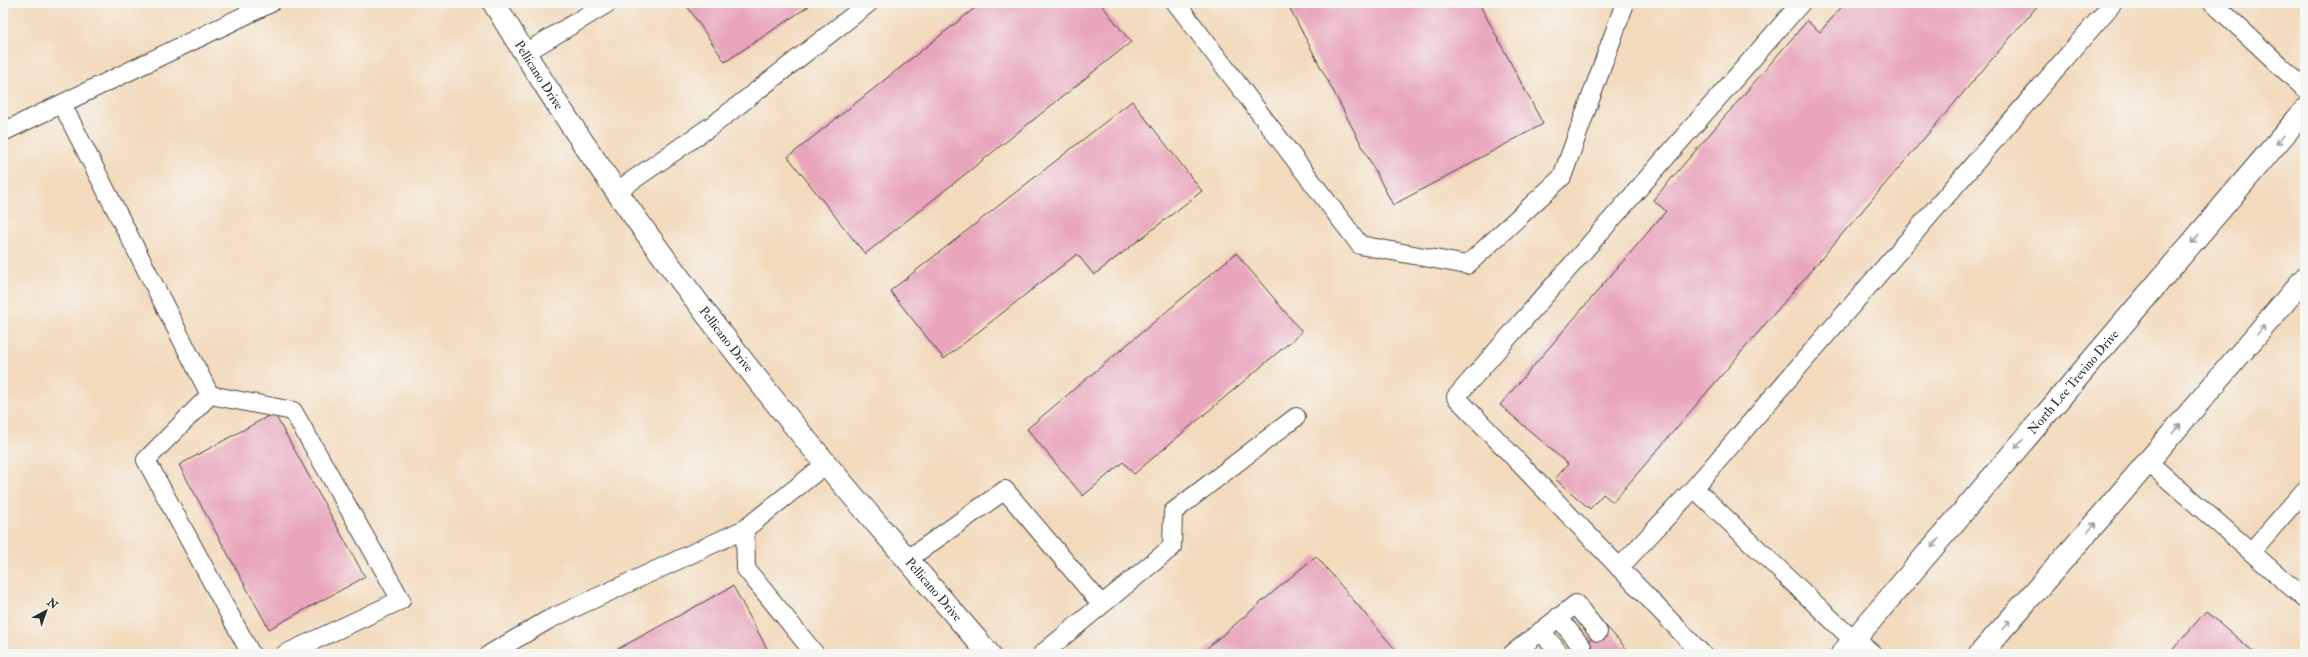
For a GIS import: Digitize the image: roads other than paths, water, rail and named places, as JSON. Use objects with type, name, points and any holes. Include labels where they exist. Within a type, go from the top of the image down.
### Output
[{"type":"main road","name":"Pellicano Drive","points":[[494,3],[525,53],[617,191],[698,303],[827,463],[989,654]]},
{"type":"main road","name":"North Lee Trevino Drive","points":[[1855,650],[2305,110]]},
{"type":"main road","points":[[1980,654],[2148,462],[2305,278]]},
{"type":"lane","points":[[3,132],[271,3]]},
{"type":"lane","points":[[525,53],[608,3]]},
{"type":"lane","points":[[617,191],[717,122],[870,3]]},
{"type":"lane","points":[[1176,3],[1360,245],[1467,264],[1562,177],[1625,3]]},
{"type":"lane","points":[[1702,654],[1456,397],[1801,3]]},
{"type":"lane","points":[[1619,568],[1694,488],[2113,3]]},
{"type":"lane","points":[[2213,3],[2305,89]]},
{"type":"lane","points":[[62,104],[210,395]]},
{"type":"lane","points":[[210,395],[146,460],[251,654]]},
{"type":"lane","points":[[210,395],[293,412],[401,600],[285,654]]},
{"type":"lane","points":[[1042,654],[1172,547],[1173,512],[1296,417]]},
{"type":"lane","points":[[2148,462],[2305,600]]},
{"type":"lane","points":[[490,654],[548,620],[745,529],[827,463]]},
{"type":"lane","points":[[1694,488],[1855,650]]},
{"type":"lane","points":[[908,559],[1005,490],[1101,604]]},
{"type":"lane","points":[[2251,552],[2305,490]]},
{"type":"lane","points":[[745,529],[746,569],[815,654]]},
{"type":"lane","points":[[1512,654],[1576,604],[1598,632]]},
{"type":"lane","points":[[1558,617],[1582,647]]},
{"type":"lane","points":[[1541,631],[1560,654]]}]
